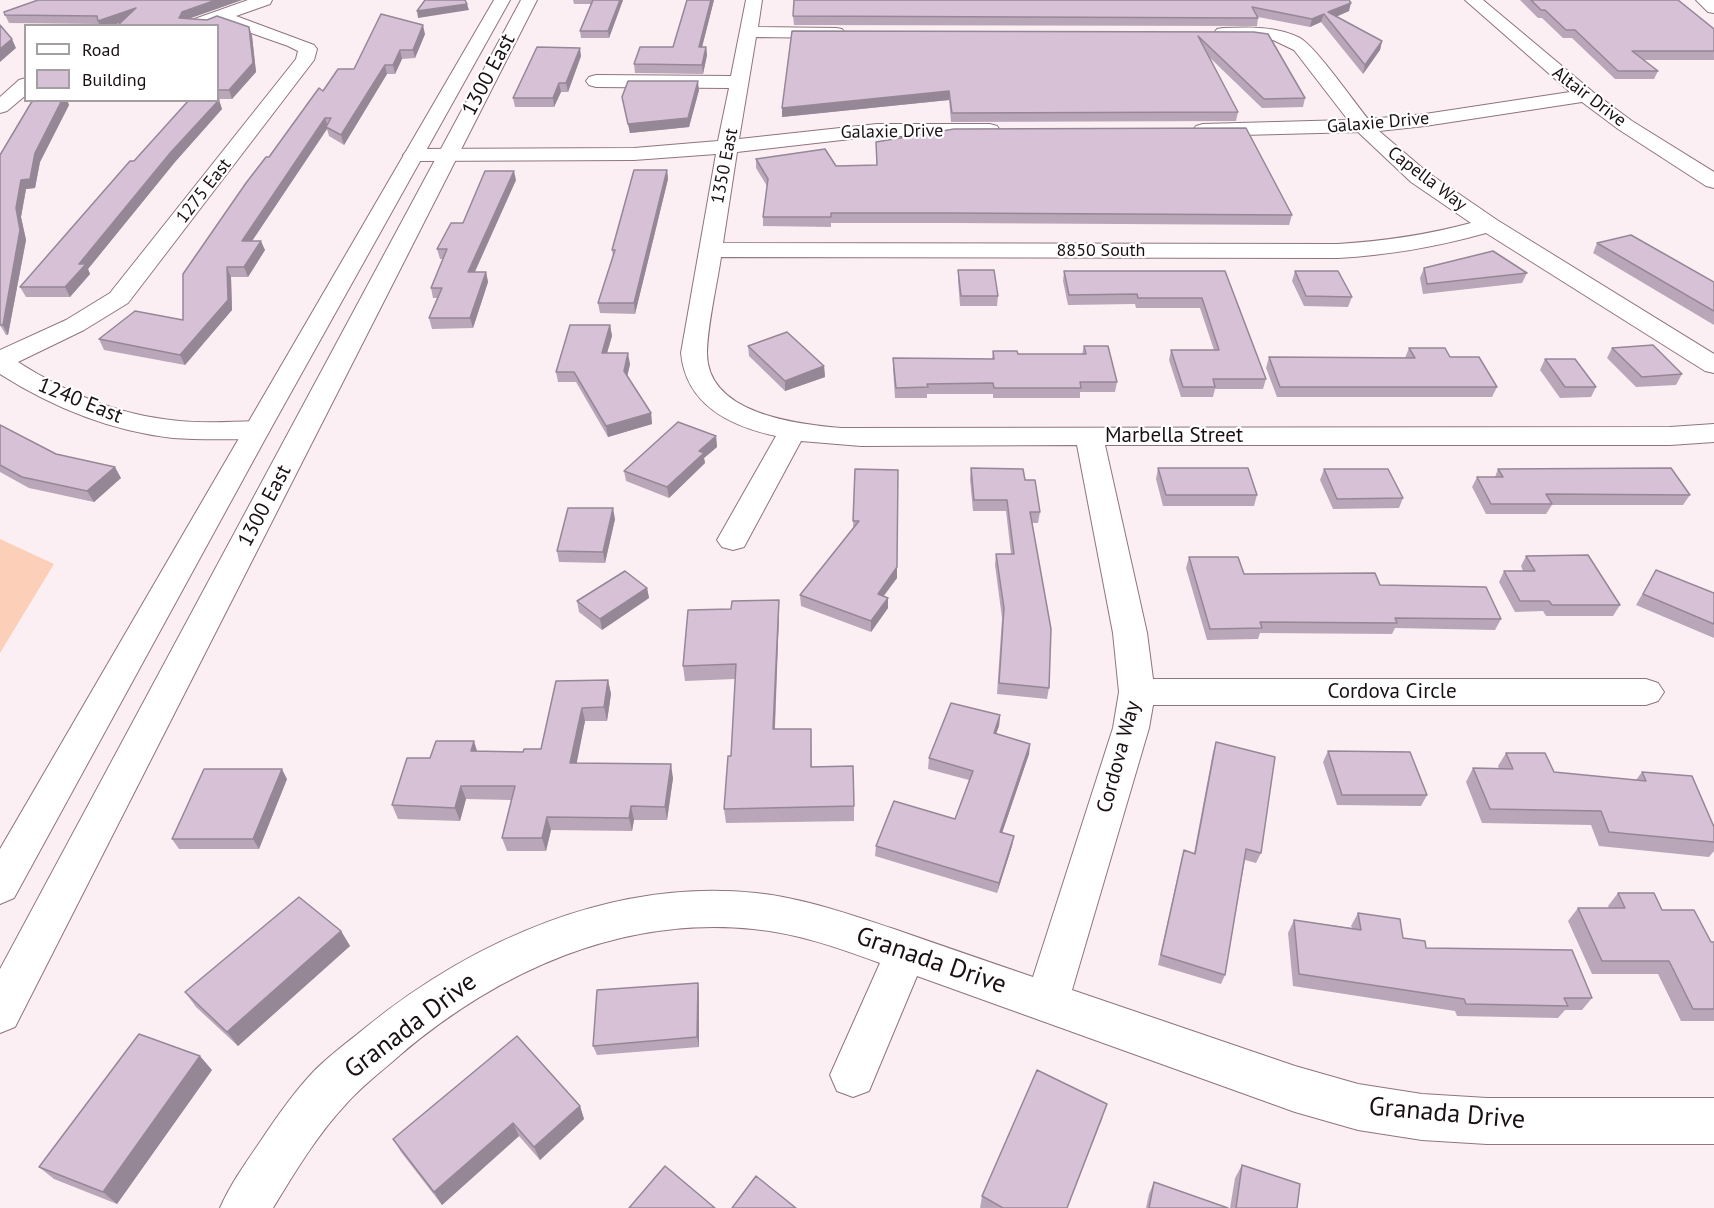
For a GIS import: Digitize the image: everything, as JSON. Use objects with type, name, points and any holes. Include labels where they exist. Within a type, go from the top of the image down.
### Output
[{"type":"street","points":[[197,24],[264,0]]},
{"type":"street","name":"1300 East","points":[[0,886],[256,430],[502,0]]},
{"type":"street","name":"1300 East","points":[[0,1011],[529,0]]},
{"type":"street","name":"1350 East","points":[[696,331],[754,0]]},
{"type":"street","name":"Altair Drive","points":[[1473,0],[1586,96],[1714,181]]},
{"type":"street","points":[[1704,0],[1714,8]]},
{"type":"street","name":"1275 East","points":[[0,361],[75,325],[118,298],[305,60],[308,49],[219,16]]},
{"type":"street","points":[[749,33],[856,33]]},
{"type":"street","name":"Capella Way","points":[[1204,33],[1269,34],[1293,41],[1300,46],[1363,126],[1391,154],[1419,177],[1489,225],[1714,365]]},
{"type":"street","points":[[589,100],[603,62]]},
{"type":"street","points":[[596,81],[741,82]]},
{"type":"street","points":[[0,106],[24,86]]},
{"type":"street","name":"Galaxie Drive","points":[[1179,130],[1363,126],[1482,112],[1586,96]]},
{"type":"street","name":"Galaxie Drive","points":[[414,155],[634,154],[727,147],[857,132],[1005,130]]},
{"type":"street","name":"8850 South","points":[[710,250],[1338,251],[1386,248],[1430,241],[1489,225]]},
{"type":"street","name":"Marbella Street","points":[[696,331],[694,353],[697,376],[714,397],[734,411],[760,423],[792,432],[861,437],[1670,436],[1714,433]]},
{"type":"street","name":"1240 East","points":[[0,361],[30,382],[69,401],[113,418],[165,429],[256,430]]},
{"type":"street","points":[[733,540],[792,432]]},
{"type":"street","name":"Cordova Way","points":[[1047,1002],[1131,728],[1137,692],[1130,633],[1089,436]]},
{"type":"street","name":"Cordova Circle","points":[[1137,692],[1646,692]]},
{"type":"street","name":"Granada Drive","points":[[245,1208],[275,1158],[327,1091],[388,1036],[452,988],[520,951],[594,924],[670,911],[746,909],[821,923],[1296,1089],[1358,1107],[1422,1117],[1487,1121],[1714,1121]]},
{"type":"street","points":[[854,1075],[906,952]]},
{"type":"shaded area","points":[[0,539],[54,564],[0,653]]},
{"type":"building","points":[[38,0],[216,0],[182,12],[179,18],[207,20],[217,16],[249,27],[253,63],[229,90],[219,90],[219,24],[119,24],[136,8],[98,21],[97,16],[5,15],[4,12]]},
{"type":"building","points":[[425,0],[465,0],[467,4],[417,11]]},
{"type":"building","points":[[593,0],[620,0],[608,31],[580,31]]},
{"type":"building","points":[[687,0],[711,0],[699,47],[706,47],[702,65],[634,64],[640,47],[673,47]]},
{"type":"building","points":[[794,0],[1349,0],[1351,3],[1328,12],[1382,41],[1365,65],[1324,14],[1312,19],[1252,7],[1258,18],[793,16]]},
{"type":"building","points":[[1531,0],[1678,0],[1714,29],[1714,51],[1632,51],[1658,71],[1618,71],[1575,30],[1566,30]]},
{"type":"building","points":[[381,14],[423,25],[413,50],[400,50],[393,65],[385,65],[341,135],[326,127],[331,118],[325,118],[242,241],[261,241],[244,267],[227,267],[228,300],[180,355],[99,339],[135,311],[183,320],[183,274],[246,183],[266,157],[269,157],[319,88],[323,91],[338,69],[354,69]]},
{"type":"building","points":[[0,25],[12,39],[0,49]]},
{"type":"building","points":[[792,31],[1254,32],[1268,34],[1305,98],[1264,99],[1198,36],[1238,112],[952,113],[949,91],[782,108]]},
{"type":"building","points":[[537,47],[580,48],[566,83],[559,83],[553,98],[513,98]]},
{"type":"building","points":[[628,81],[698,81],[688,118],[628,124],[622,97]]},
{"type":"building","points":[[61,102],[35,153],[30,179],[21,180],[16,208],[20,230],[3,325],[0,325],[0,155],[31,103]]},
{"type":"building","points":[[187,102],[217,102],[171,152],[79,264],[86,264],[65,287],[20,287],[130,161],[134,161]]},
{"type":"building","points":[[1246,128],[1292,215],[831,213],[831,217],[763,217],[768,179],[756,159],[825,149],[836,166],[877,165],[876,142],[954,129]]},
{"type":"building","points":[[634,170],[667,170],[634,303],[598,303],[615,250],[612,250]]},
{"type":"building","points":[[485,171],[514,171],[468,272],[486,272],[470,318],[429,318],[442,288],[431,288],[447,249],[437,249],[451,223],[463,223]]},
{"type":"building","points":[[1631,235],[1714,282],[1714,311],[1597,243]]},
{"type":"building","points":[[1493,251],[1527,273],[1427,284],[1424,268]]},
{"type":"building","points":[[958,270],[994,270],[998,296],[961,296]]},
{"type":"building","points":[[1064,271],[1225,271],[1266,379],[1213,379],[1215,387],[1183,387],[1171,350],[1219,350],[1202,298],[1138,298],[1137,294],[1069,295]]},
{"type":"building","points":[[1295,271],[1338,271],[1352,297],[1306,296]]},
{"type":"building","points":[[570,325],[610,325],[602,353],[628,353],[624,371],[651,413],[606,426],[574,372],[556,372]]},
{"type":"building","points":[[787,332],[824,366],[785,381],[748,346]]},
{"type":"building","points":[[1653,345],[1682,374],[1642,377],[1612,348]]},
{"type":"building","points":[[1084,346],[1108,346],[1117,382],[1080,382],[1081,388],[994,388],[993,383],[927,384],[928,387],[896,388],[893,358],[994,359],[993,351],[1017,351],[1018,354],[1086,354]]},
{"type":"building","points":[[1409,348],[1445,348],[1450,357],[1479,357],[1497,387],[1280,387],[1269,357],[1415,358]]},
{"type":"building","points":[[1545,359],[1575,359],[1596,387],[1565,387]]},
{"type":"building","points":[[678,422],[716,436],[699,451],[704,453],[667,487],[624,471]]},
{"type":"building","points":[[0,425],[56,454],[115,467],[87,491],[22,477],[0,465]]},
{"type":"building","points":[[971,468],[1023,469],[1025,480],[1035,480],[1040,512],[1030,512],[1051,629],[1049,688],[999,683],[1004,608],[996,554],[1014,554],[1007,500],[974,500]]},
{"type":"building","points":[[1158,468],[1248,468],[1257,495],[1166,495]]},
{"type":"building","points":[[1671,468],[1690,495],[1546,494],[1552,504],[1491,504],[1477,477],[1503,477],[1498,469]]},
{"type":"building","points":[[855,469],[898,470],[897,567],[878,594],[888,598],[871,621],[800,595],[859,521],[853,521]]},
{"type":"building","points":[[1324,469],[1388,469],[1403,498],[1337,499]]},
{"type":"building","points":[[568,508],[613,508],[603,552],[557,551]]},
{"type":"building","points":[[1588,555],[1620,605],[1552,605],[1549,601],[1520,601],[1504,571],[1535,571],[1526,556]]},
{"type":"building","points":[[1189,557],[1238,557],[1244,574],[1375,573],[1380,585],[1486,587],[1501,619],[1395,618],[1397,623],[1260,622],[1262,628],[1210,629]]},
{"type":"building","points":[[1656,570],[1714,593],[1714,624],[1643,594]]},
{"type":"building","points":[[625,571],[647,588],[600,619],[577,601]]},
{"type":"building","points":[[779,600],[773,729],[811,729],[811,767],[853,766],[854,806],[724,809],[728,756],[731,756],[736,664],[683,666],[688,610],[731,609],[732,601]]},
{"type":"building","points":[[608,680],[604,707],[582,708],[570,763],[671,764],[665,807],[631,806],[629,818],[547,817],[542,838],[502,838],[515,786],[461,786],[455,808],[392,805],[407,758],[430,758],[436,741],[474,741],[471,751],[523,752],[524,749],[541,749],[556,681]]},
{"type":"building","points":[[951,703],[1000,715],[994,733],[1030,744],[1000,832],[1014,836],[999,883],[876,846],[894,801],[955,819],[973,771],[929,758]]},
{"type":"building","points":[[1216,742],[1275,757],[1261,853],[1246,849],[1225,975],[1161,955],[1184,850],[1195,854]]},
{"type":"building","points":[[1328,751],[1410,752],[1427,795],[1342,795]]},
{"type":"building","points":[[1506,753],[1545,753],[1554,772],[1646,781],[1642,772],[1692,776],[1714,827],[1714,842],[1609,832],[1601,811],[1490,809],[1473,768],[1513,769]]},
{"type":"building","points":[[204,769],[282,769],[253,839],[172,839]]},
{"type":"building","points":[[1618,893],[1654,893],[1662,910],[1694,910],[1711,942],[1714,942],[1714,1009],[1693,1009],[1669,961],[1602,961],[1578,908],[1625,908]]},
{"type":"building","points":[[299,897],[341,931],[227,1032],[185,992]]},
{"type":"building","points":[[1358,913],[1400,919],[1403,938],[1425,941],[1426,948],[1572,950],[1592,998],[1564,998],[1568,1006],[1466,1004],[1464,999],[1299,974],[1294,920],[1361,930]]},
{"type":"building","points":[[698,983],[697,1037],[593,1046],[597,990]]},
{"type":"building","points":[[139,1034],[200,1056],[103,1192],[39,1167]]},
{"type":"building","points":[[517,1036],[580,1106],[534,1147],[513,1123],[434,1192],[393,1139]]},
{"type":"building","points":[[1037,1070],[1107,1104],[1067,1208],[1003,1208],[982,1196]]},
{"type":"building","points":[[1242,1165],[1300,1184],[1297,1208],[1236,1208]]},
{"type":"building","points":[[665,1166],[715,1208],[629,1208]]},
{"type":"building","points":[[756,1176],[796,1208],[732,1208]]},
{"type":"building","points":[[1154,1182],[1228,1208],[1149,1208]]}]
